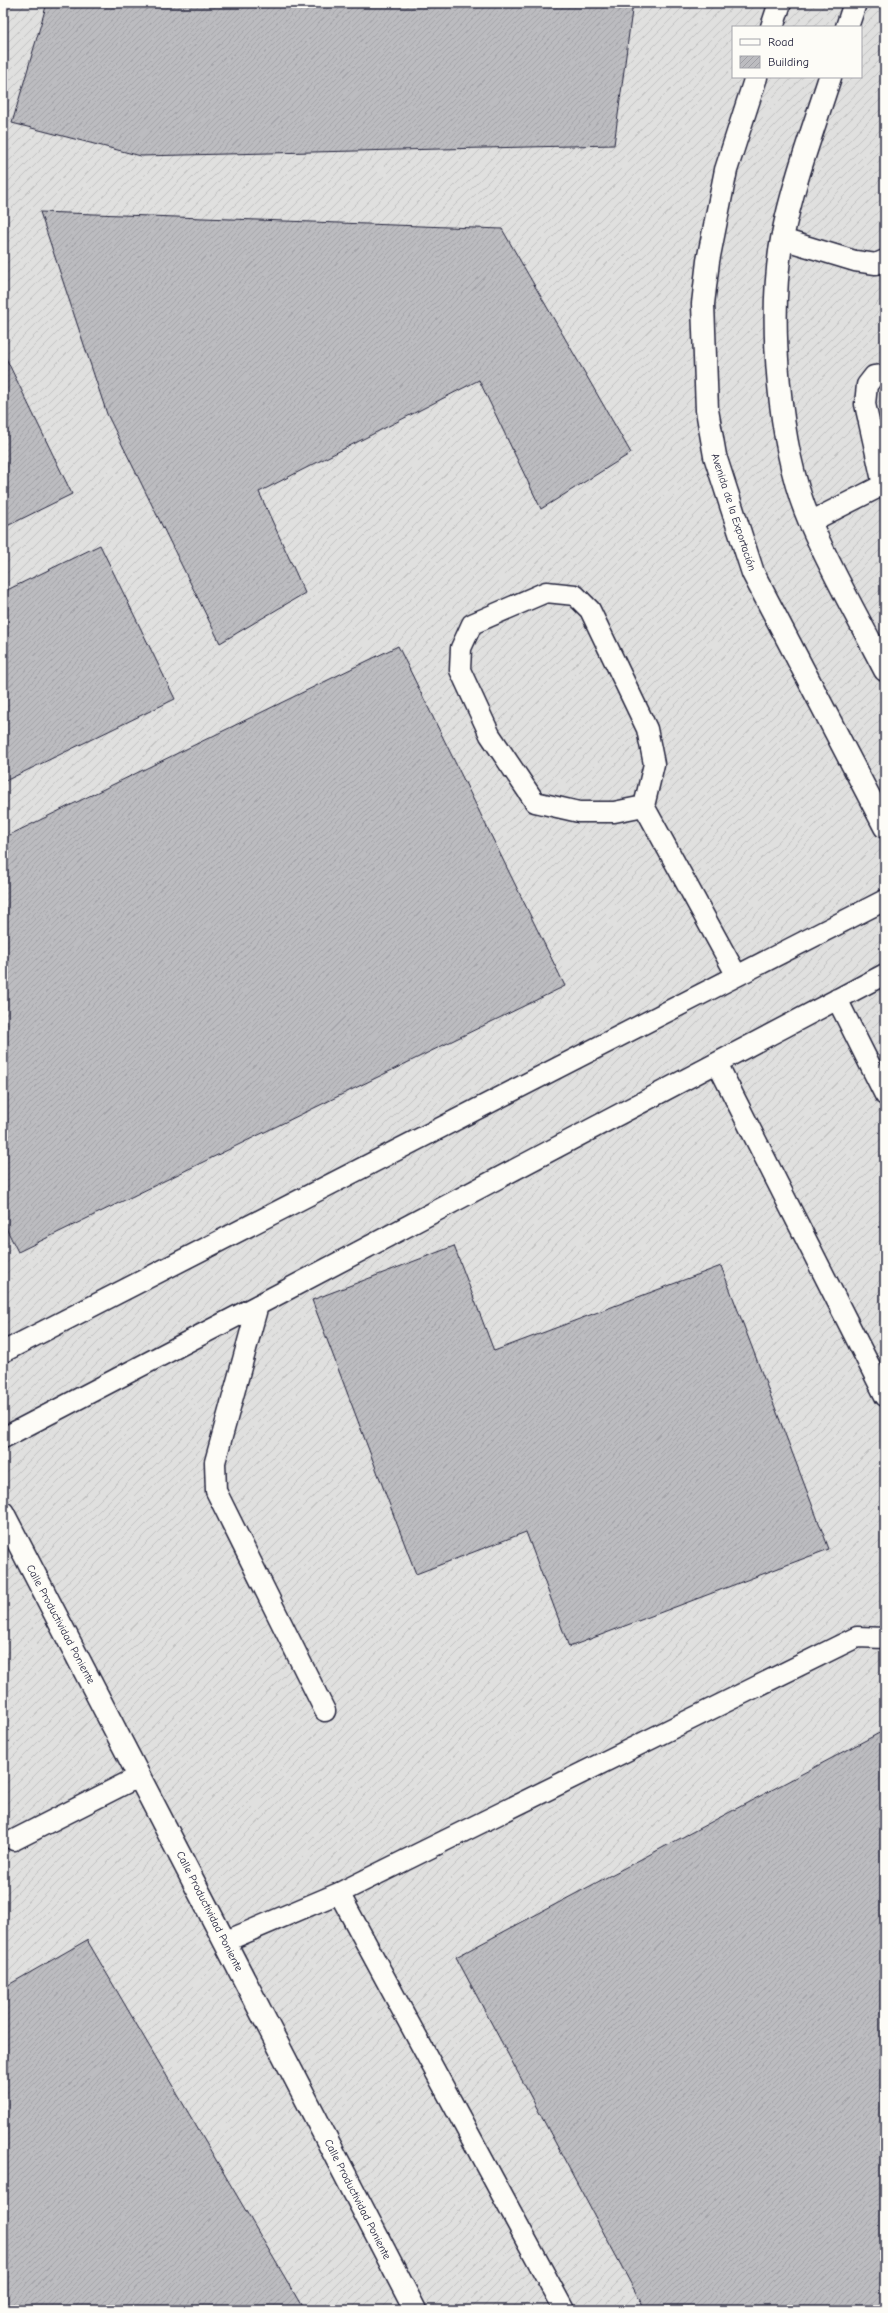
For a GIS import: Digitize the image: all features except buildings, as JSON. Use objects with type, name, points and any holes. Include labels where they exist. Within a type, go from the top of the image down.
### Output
[{"type":"street","points":[[772,26],[780,3]]},
{"type":"street","points":[[847,26],[855,3]]},
{"type":"street","name":"Avenida de la Exportación","points":[[756,78],[726,170],[708,261],[703,304],[707,410],[715,456],[753,573],[885,827]]},
{"type":"street","points":[[830,78],[798,175],[782,239],[776,311],[777,351],[786,437],[796,481],[810,522],[885,670]]},
{"type":"street","name":"Calle Productividad Poniente","points":[[3,1513],[226,1941],[414,2310]]},
{"type":"lane","points":[[782,239],[855,261],[876,264],[885,260]]},
{"type":"lane","points":[[810,522],[884,484],[865,404],[867,385],[874,376],[885,375]]},
{"type":"lane","points":[[644,806],[614,812],[579,812],[534,802],[490,735],[460,670],[461,648],[472,624],[546,592],[575,594],[590,610],[647,729],[654,764],[644,806],[737,976]]},
{"type":"lane","points":[[3,1352],[885,900]]},
{"type":"lane","points":[[3,1438],[258,1306],[885,974]]},
{"type":"lane","points":[[837,999],[885,1095]]},
{"type":"lane","points":[[717,1063],[885,1396]]},
{"type":"lane","points":[[258,1306],[214,1462],[216,1491],[325,1711]]},
{"type":"lane","points":[[226,1941],[339,1893],[857,1637],[885,1638]]},
{"type":"lane","points":[[14,1840],[140,1776]]},
{"type":"lane","points":[[339,1893],[564,2310]]},
{"type":"shaded area","points":[[3,3],[885,3],[885,2310],[3,2310]]}]
